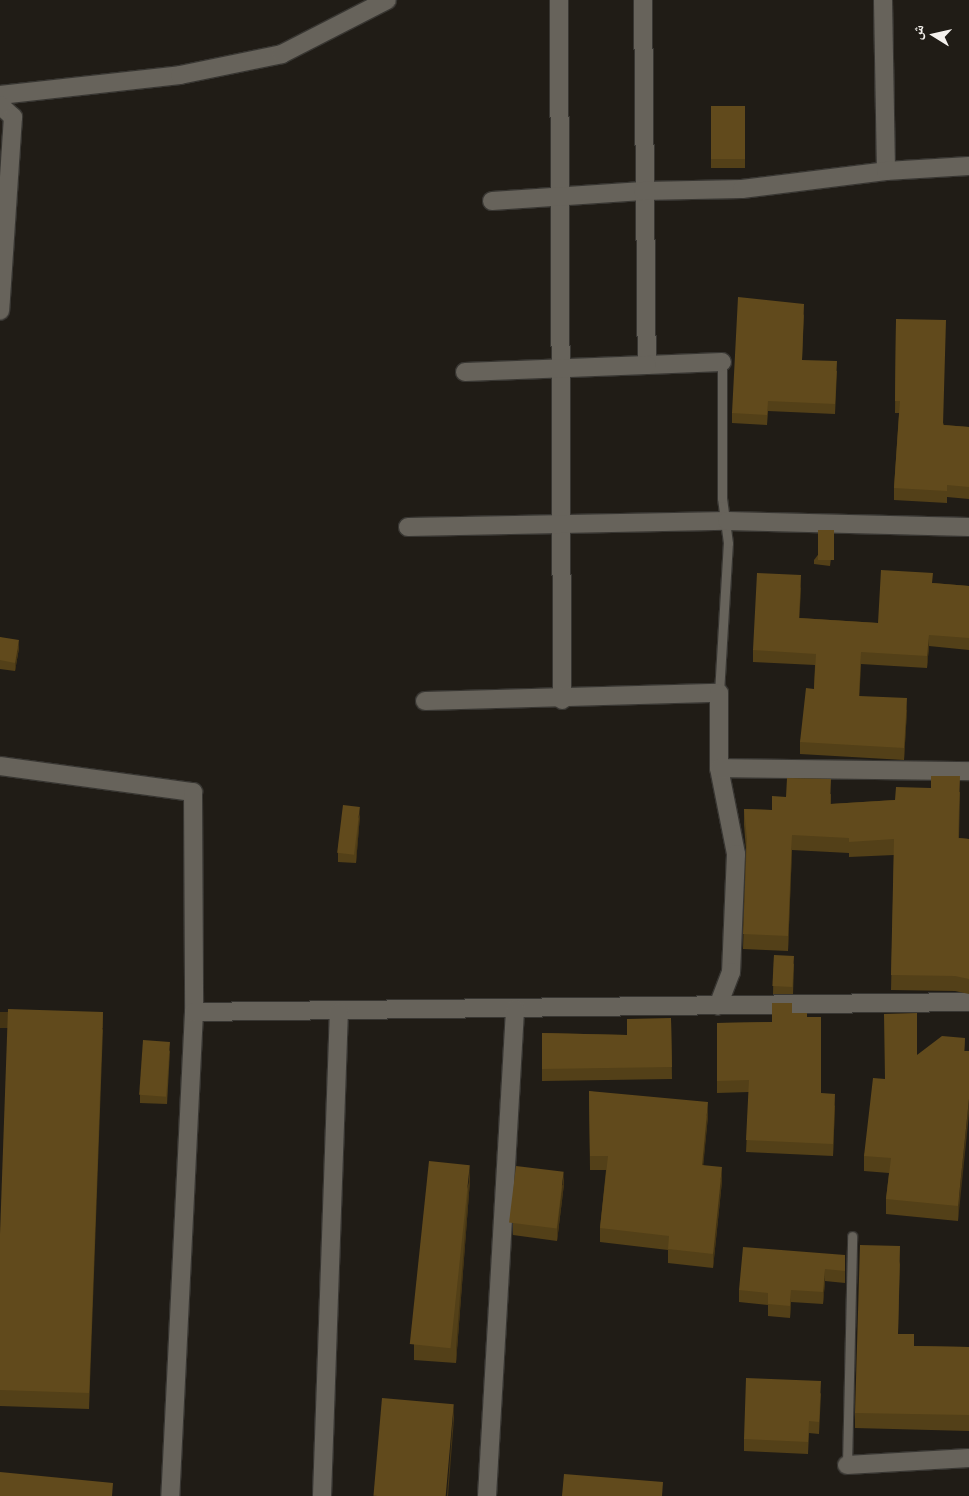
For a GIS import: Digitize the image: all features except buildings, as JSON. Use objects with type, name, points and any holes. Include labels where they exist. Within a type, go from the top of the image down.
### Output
[{"type":"street","points":[[0,95],[180,75],[282,54],[387,0]]},
{"type":"street","points":[[559,0],[562,700]]},
{"type":"street","points":[[643,0],[643,191],[647,365]]},
{"type":"street","points":[[883,0],[886,172]]},
{"type":"street","points":[[0,105],[12,117],[0,311]]},
{"type":"street","points":[[492,201],[643,191],[742,189],[886,172],[969,166]]},
{"type":"street","points":[[465,372],[561,370],[722,362]]},
{"type":"street","points":[[408,527],[561,526],[726,520],[969,527]]},
{"type":"street","points":[[424,701],[562,700],[719,693],[719,768],[736,854],[731,972],[718,1006]]},
{"type":"street","points":[[0,766],[192,792],[194,1012],[170,1496]]},
{"type":"street","points":[[719,768],[969,771]]},
{"type":"street","points":[[194,1012],[339,1012],[969,1002]]},
{"type":"street","points":[[486,1496],[515,1009]]},
{"type":"street","points":[[322,1496],[339,1012]]},
{"type":"street","points":[[847,1465],[969,1458]]},
{"type":"lane","points":[[719,693],[726,520],[722,498],[722,362]]},
{"type":"lane","points":[[847,1465],[852,1236]]}]
